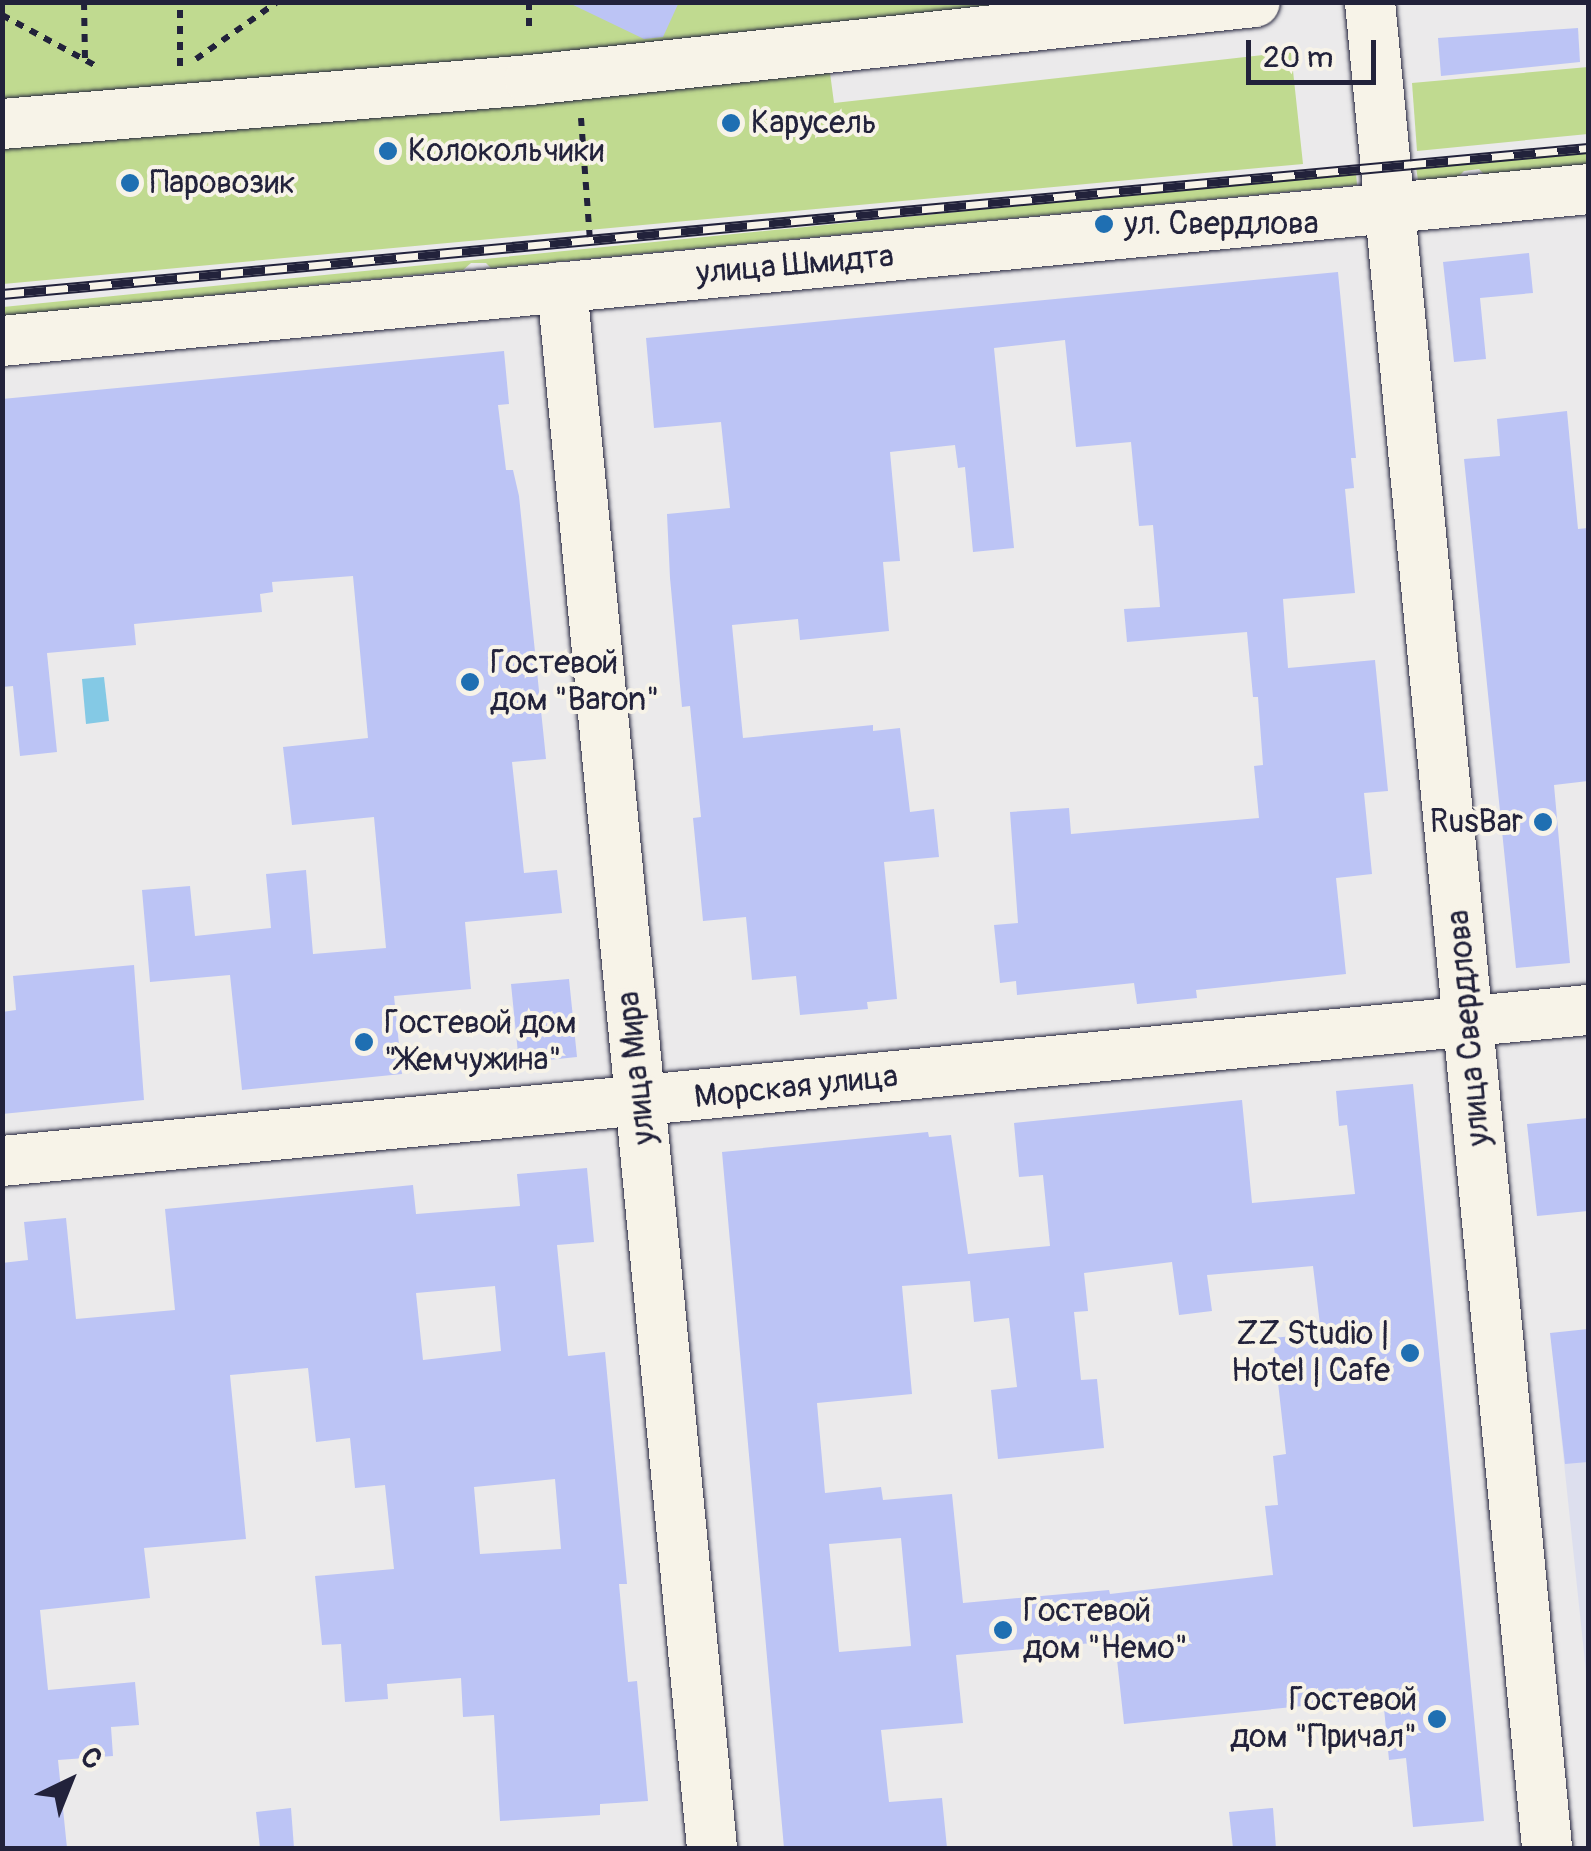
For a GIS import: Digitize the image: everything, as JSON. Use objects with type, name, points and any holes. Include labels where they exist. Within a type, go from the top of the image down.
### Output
[{"type":"street","points":[[2,124],[578,74],[1255,2]]},
{"type":"street","name":"улица Свердлова","points":[[1370,2],[1468,1021],[1560,1821]]},
{"type":"street","name":"улица Шмидта","points":[[2,340],[576,269],[1391,208],[1588,189]]},
{"type":"street","name":"улица Мира","points":[[576,269],[640,1102],[712,1848]]},
{"type":"street","name":"Морская улица","points":[[2,1161],[1588,1010]]},
{"type":"path","points":[[84,2],[86,60]]},
{"type":"path","points":[[180,2],[180,70]]},
{"type":"path","points":[[2,14],[114,76]]},
{"type":"path","points":[[576,269],[578,74]]},
{"type":"shaded area","points":[[1588,1412],[1588,1691],[1559,1415]]},
{"type":"green space","points":[[3,3],[1112,3],[3,106]]},
{"type":"green space","points":[[1291,52],[1303,164],[3,284],[3,140],[829,65],[834,103]]},
{"type":"green space","points":[[1588,67],[1588,134],[1417,151],[1412,83]]},
{"type":"green space","points":[[1588,152],[1588,164],[1484,174],[1479,169],[1464,171],[1458,177],[1418,180],[1416,167]]},
{"type":"green space","points":[[1356,172],[1357,185],[491,268],[486,263],[471,263],[463,270],[3,316],[3,307]]},
{"type":"water","points":[[104,677],[109,721],[86,724],[82,679]]},
{"type":"building","points":[[567,2],[679,2],[663,37],[644,39]]},
{"type":"building","points":[[1578,28],[1580,62],[1441,76],[1438,38]]},
{"type":"building","points":[[1529,253],[1533,293],[1480,298],[1486,359],[1454,362],[1443,262]]},
{"type":"building","points":[[1338,272],[1356,458],[1351,458],[1354,488],[1345,489],[1355,593],[1283,599],[1288,668],[1375,660],[1388,791],[1364,793],[1372,874],[1336,878],[1346,974],[1196,990],[1197,998],[1137,1004],[1134,983],[1017,995],[1016,981],[1000,983],[994,925],[1018,923],[1010,812],[1069,808],[1071,834],[1259,818],[1254,766],[1263,765],[1258,697],[1253,697],[1247,632],[1127,642],[1124,609],[1160,607],[1153,525],[1139,526],[1131,442],[1076,447],[1065,340],[994,348],[1014,548],[973,552],[965,467],[958,468],[955,445],[890,452],[900,561],[883,562],[889,631],[800,640],[798,619],[732,625],[743,738],[873,725],[873,731],[900,728],[910,812],[934,809],[939,857],[884,862],[897,999],[867,1002],[868,1009],[800,1015],[796,976],[752,980],[746,917],[703,921],[693,818],[701,817],[690,706],[682,707],[670,578],[667,514],[730,508],[721,422],[654,428],[646,338]]},
{"type":"building","points":[[504,351],[509,404],[498,405],[506,470],[513,470],[519,496],[546,759],[512,762],[524,873],[557,870],[562,913],[465,922],[471,989],[394,996],[402,1074],[242,1090],[230,975],[150,982],[142,890],[190,886],[195,936],[271,928],[266,874],[306,870],[313,954],[386,948],[374,817],[292,825],[283,747],[368,738],[353,576],[272,582],[273,592],[260,594],[262,612],[134,624],[136,645],[47,653],[57,752],[20,756],[13,686],[2,687],[2,399]]},
{"type":"building","points":[[1567,411],[1578,529],[1588,528],[1588,781],[1554,785],[1570,963],[1516,968],[1464,459],[1500,456],[1497,419]]},
{"type":"building","points":[[134,965],[144,1100],[2,1114],[2,1012],[16,1010],[13,976]]},
{"type":"building","points":[[569,979],[577,1057],[519,1063],[511,984]]},
{"type":"building","points":[[1413,1084],[1484,1821],[1413,1827],[1406,1758],[1389,1760],[1383,1698],[1124,1724],[1115,1641],[956,1655],[963,1723],[881,1730],[889,1802],[942,1798],[947,1848],[784,1848],[722,1152],[928,1132],[929,1137],[951,1135],[968,1254],[1050,1246],[1043,1175],[1019,1177],[1014,1123],[1242,1100],[1252,1203],[1355,1194],[1347,1125],[1339,1126],[1336,1091]],"holes":[[[1172,1262],[1179,1315],[1212,1311],[1207,1275],[1313,1266],[1321,1333],[1273,1338],[1286,1454],[1273,1456],[1278,1505],[1265,1506],[1273,1575],[1110,1594],[1109,1590],[963,1603],[952,1494],[883,1500],[881,1487],[825,1493],[817,1403],[912,1394],[902,1286],[970,1281],[974,1322],[1009,1318],[1017,1387],[991,1390],[998,1459],[1104,1448],[1097,1379],[1081,1380],[1074,1312],[1088,1311],[1084,1273]],[[901,1538],[911,1646],[839,1652],[829,1544]]]},
{"type":"building","points":[[1588,1118],[1588,1211],[1537,1216],[1527,1124]]},
{"type":"building","points":[[587,1168],[594,1242],[557,1245],[568,1356],[605,1352],[627,1584],[619,1584],[628,1682],[637,1681],[648,1801],[600,1804],[600,1815],[500,1821],[494,1715],[463,1717],[461,1678],[387,1684],[388,1699],[345,1702],[341,1644],[322,1645],[315,1576],[394,1569],[385,1485],[355,1488],[350,1438],[316,1442],[308,1368],[230,1375],[246,1539],[144,1548],[150,1598],[40,1610],[48,1690],[135,1682],[139,1725],[111,1727],[113,1756],[58,1760],[67,1848],[2,1848],[2,1263],[28,1260],[24,1222],[66,1218],[76,1319],[175,1310],[165,1209],[413,1185],[416,1214],[520,1206],[517,1174]],"holes":[[[495,1286],[501,1351],[423,1360],[416,1293]],[[555,1479],[561,1549],[480,1554],[474,1487]]]},
{"type":"building","points":[[1588,1329],[1588,1462],[1565,1464],[1550,1333]]},
{"type":"building","points":[[291,1808],[294,1848],[260,1848],[256,1812]]},
{"type":"building","points":[[1273,1808],[1276,1848],[1233,1848],[1229,1812]]},
{"type":"railway","points":[[2,294],[1588,148]]},
{"type":"place","name":"Карусель","points":[[731,123]]},
{"type":"place","name":"Колокольчики","points":[[388,151]]},
{"type":"place","name":"Паровозик","points":[[130,183]]},
{"type":"place","name":"ул. Свердлова","points":[[1104,224]]},
{"type":"place","name":"Гостевой дом \"Baron\"","points":[[470,682]]},
{"type":"place","name":"RusBar","points":[[1543,822]]},
{"type":"place","name":"Гостевой дом \"Жемчужина\"","points":[[364,1042]]},
{"type":"place","name":"ZZ Studio | Hotel | Cafe","points":[[1410,1353]]},
{"type":"place","name":"Гостевой дом \"Немо\"","points":[[1003,1630]]},
{"type":"place","name":"Гостевой дом \"Причал\"","points":[[1437,1719]]}]
